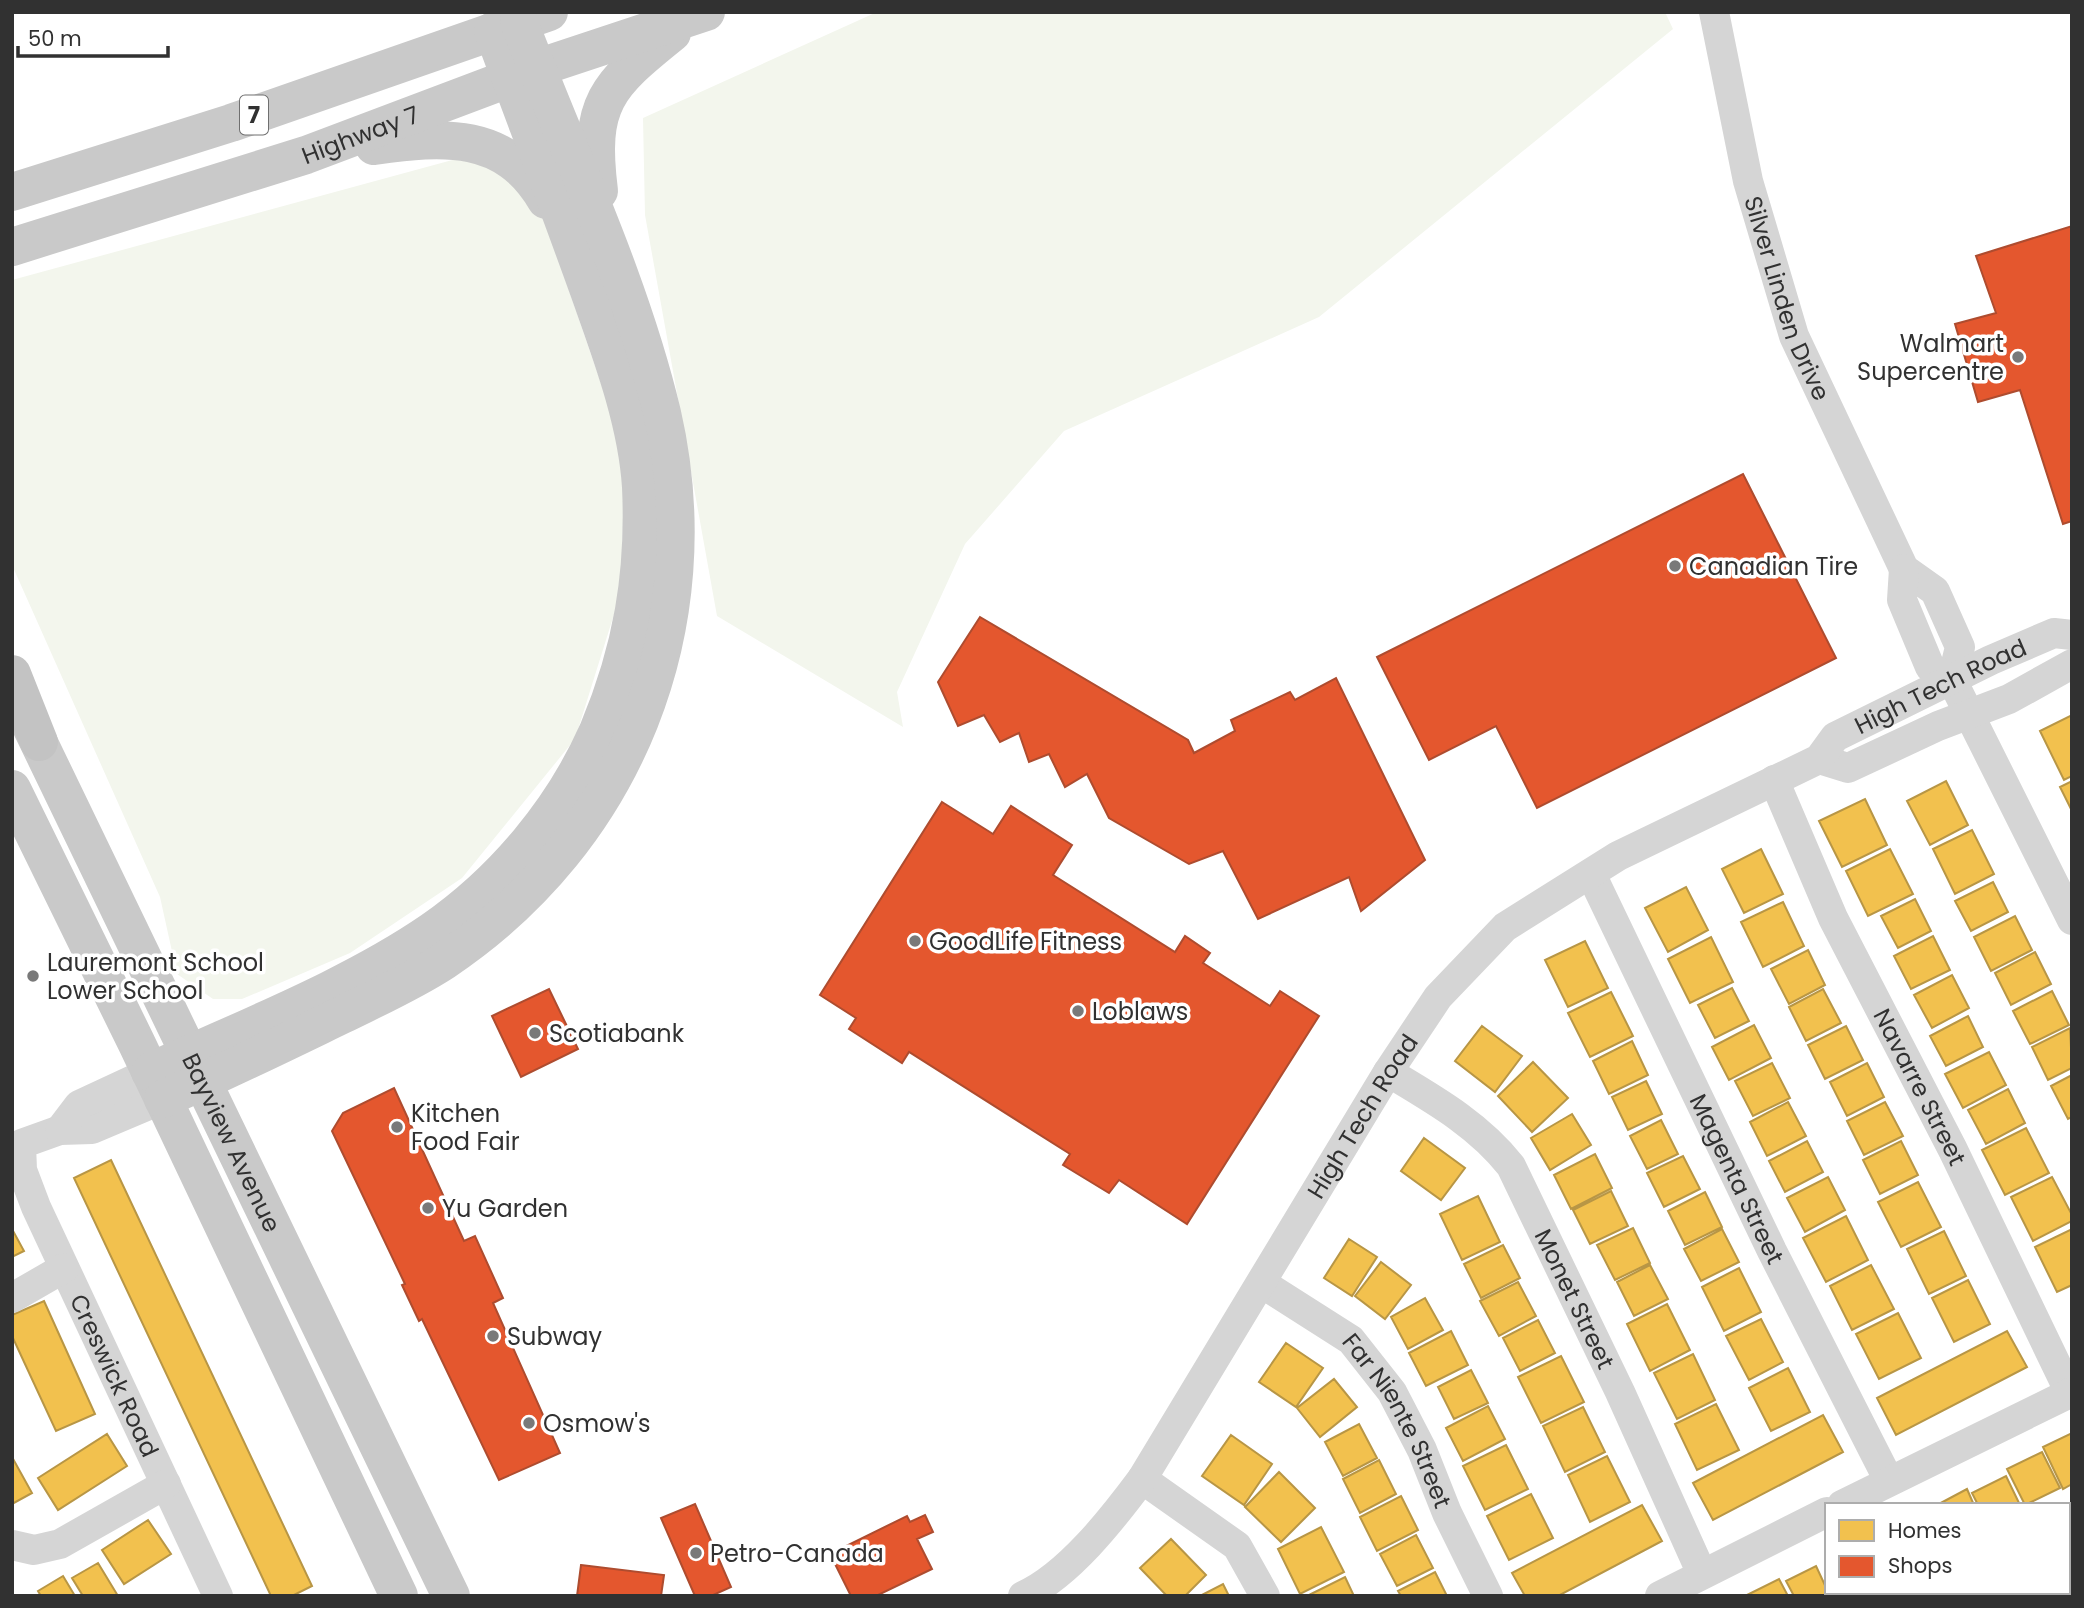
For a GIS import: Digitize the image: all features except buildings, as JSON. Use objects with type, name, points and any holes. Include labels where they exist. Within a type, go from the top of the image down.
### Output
[{"type":"highway","points":[[12,674],[39,742]]},
{"type":"main road","name":"Highway 7","points":[[12,247],[306,155],[523,73],[698,15]]},
{"type":"main road","points":[[589,243],[595,127],[603,103],[629,68],[698,15]]},
{"type":"main road","points":[[156,1086],[196,1067],[377,998],[444,961],[532,888],[599,805],[624,757],[649,699],[665,644],[675,581],[676,530],[672,474],[662,416],[646,352],[589,243],[523,73],[520,22]]},
{"type":"main road","name":"7","points":[[12,192],[231,123],[520,22]]},
{"type":"main road","points":[[306,155],[430,138],[469,141],[513,161],[527,173],[589,243]]},
{"type":"main road","name":"Bayview Avenue","points":[[12,689],[451,1596]]},
{"type":"main road","name":"Bayview Avenue","points":[[12,789],[399,1596]]},
{"type":"street","name":"Silver Linden Drive","points":[[1714,12],[1748,181],[1794,336],[1904,569],[1902,600],[1930,667],[1952,680],[1972,715],[2072,920]]},
{"type":"street","name":"High Tech Road","points":[[1035,1593],[1117,1513],[1142,1479],[1263,1284],[1388,1072],[1438,997],[1505,928],[1618,856],[1819,759],[1835,737],[2054,633],[2072,635]]},
{"type":"street","name":"High Tech Road","points":[[1819,759],[1848,768],[1938,726],[2010,699],[2072,664]]},
{"type":"street","name":"Navarre Street","points":[[1774,780],[1833,918],[1953,1150],[2071,1392]]},
{"type":"street","name":"Magenta Street","points":[[1591,874],[1772,1251],[1889,1481]]},
{"type":"street","name":"Monet Street","points":[[1388,1072],[1469,1123],[1493,1142],[1511,1166],[1620,1392],[1702,1574]]},
{"type":"street","name":"Creswick Road","points":[[156,1086],[79,1105],[60,1130],[21,1144],[22,1170],[64,1268],[218,1596]]},
{"type":"street","name":"Creswick Road","points":[[12,1298],[64,1268]]},
{"type":"street","name":"Far Niente Street","points":[[1263,1284],[1351,1340],[1392,1392],[1422,1450],[1447,1513],[1488,1596]]},
{"type":"street","points":[[1846,1503],[2071,1392]]},
{"type":"street","points":[[1142,1479],[1237,1546],[1265,1596]]},
{"type":"street","name":"Creswick Road","points":[[12,1545],[34,1550],[60,1544],[166,1484]]},
{"type":"street","points":[[1660,1596],[1825,1513]]},
{"type":"shaded area","points":[[877,12],[1665,12],[1673,29],[1319,317],[1064,431],[965,544],[897,692],[903,727],[717,616],[645,215],[643,118]]},
{"type":"shaded area","points":[[456,159],[503,166],[544,218],[625,453],[621,592],[575,739],[462,878],[350,953],[242,999],[213,999],[177,974],[160,897],[12,565],[12,280]]},
{"type":"place","name":"Walmart Supercentre","points":[[2018,357]]},
{"type":"place","name":"Canadian Tire","points":[[1675,566]]},
{"type":"place","name":"GoodLife Fitness","points":[[915,941]]},
{"type":"place","name":"Lauremont School Lower School","points":[[33,976]]},
{"type":"place","name":"Loblaws","points":[[1078,1011]]},
{"type":"place","name":"Scotiabank","points":[[535,1033]]},
{"type":"place","name":"Kitchen Food Fair","points":[[397,1127]]},
{"type":"place","name":"Yu Garden","points":[[428,1208]]},
{"type":"place","name":"Subway","points":[[493,1336]]},
{"type":"place","name":"Osmow's","points":[[529,1423]]},
{"type":"place","name":"Petro-Canada","points":[[696,1553]]}]
